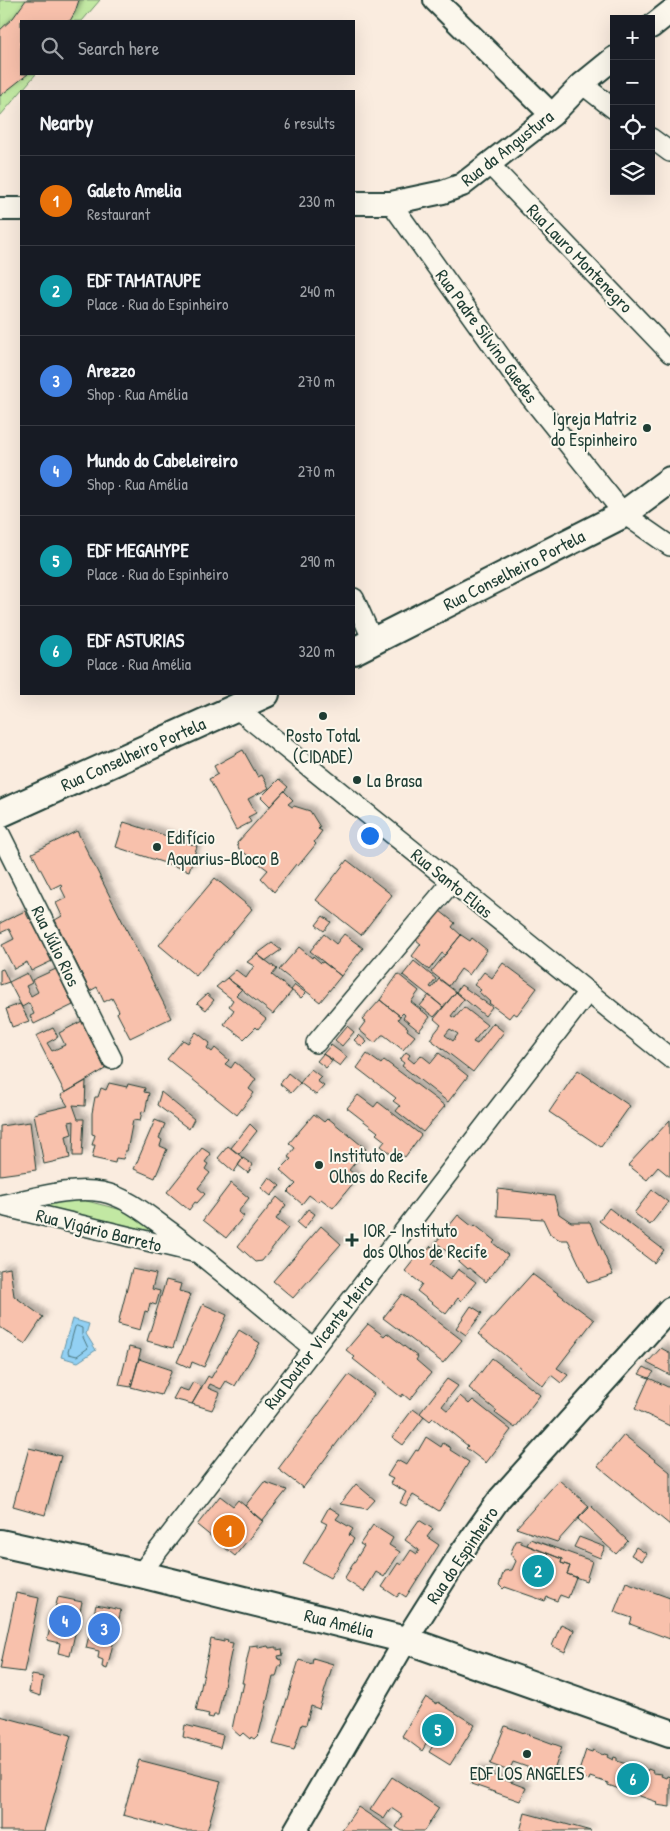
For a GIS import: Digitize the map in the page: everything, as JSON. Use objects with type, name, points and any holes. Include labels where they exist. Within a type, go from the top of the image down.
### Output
[{"type":"main road","name":"Rua Conselheiro Portela","points":[[364,646],[624,514],[670,480]]},
{"type":"main road","name":"Rua Conselheiro Portela","points":[[0,814],[264,695]]},
{"type":"main road","name":"Rua Amélia","points":[[0,1544],[140,1574],[406,1640],[670,1733]]},
{"type":"street","points":[[435,0],[552,115]]},
{"type":"street","points":[[655,24],[670,12]]},
{"type":"street","name":"Rua da Angustura","points":[[355,203],[391,203],[443,192],[462,185],[552,115],[582,84],[612,60]]},
{"type":"street","points":[[582,84],[610,106]]},
{"type":"street","points":[[655,141],[670,152]]},
{"type":"street","name":"Rua Lauro Montenegro","points":[[489,164],[670,353]]},
{"type":"street","name":"Rua Padre Silvino Guedes","points":[[391,203],[523,388],[624,514],[670,546]]},
{"type":"street","points":[[0,209],[20,209]]},
{"type":"street","points":[[355,603],[364,646]]},
{"type":"street","name":"Rua Santo Elias","points":[[236,708],[670,1058]]},
{"type":"street","name":"Rua Júlio Rios","points":[[0,834],[112,1059]]},
{"type":"street","points":[[316,1043],[451,883]]},
{"type":"street","name":"Rua Doutor Vicente Meira","points":[[140,1574],[588,992]]},
{"type":"street","name":"Rua Vigário Barreto","points":[[0,1205],[66,1191],[101,1192],[116,1196],[142,1211],[199,1253],[313,1348]]},
{"type":"street","name":"Rua Vigário Barreto","points":[[0,1205],[199,1253]]},
{"type":"street","name":"Rua do Espinheiro","points":[[295,1831],[406,1640],[461,1553],[500,1498],[670,1309]]},
{"type":"green space","points":[[0,0],[100,0],[83,20],[20,20],[20,75],[35,75],[22,90],[20,90],[20,93],[0,116]]},
{"type":"green space","points":[[67,1196],[134,1213],[190,1250],[8,1209]]},
{"type":"water","points":[[72,1319],[89,1324],[86,1334],[96,1350],[78,1362],[61,1357]]},
{"type":"building","points":[[26,0],[79,0],[71,20],[20,20],[20,75],[27,75],[0,96],[0,30],[13,18]]},
{"type":"building","points":[[243,750],[258,777],[262,775],[269,788],[248,799],[256,813],[248,817],[251,822],[236,830],[209,779],[218,774],[214,766]]},
{"type":"building","points":[[279,779],[288,787],[270,806],[261,797]]},
{"type":"building","points":[[284,791],[293,800],[288,804],[292,807],[310,811],[320,827],[318,829],[322,831],[314,842],[316,844],[298,866],[296,864],[274,892],[261,878],[268,870],[239,849],[237,843]]},
{"type":"building","name":"Edifício Aquarius-Bloco B","points":[[124,822],[197,846],[189,871],[116,847]]},
{"type":"building","points":[[77,831],[171,1018],[130,1038],[117,1013],[119,1011],[112,998],[104,1002],[97,987],[90,991],[55,920],[62,916],[56,903],[66,898],[61,884],[51,889],[32,853]]},
{"type":"building","points":[[347,860],[392,895],[361,935],[316,900]]},
{"type":"building","points":[[215,878],[252,909],[196,976],[159,945]]},
{"type":"building","points":[[25,911],[52,961],[31,971],[27,962],[14,969],[2,945],[14,939],[9,929],[0,933],[0,923]]},
{"type":"building","points":[[440,911],[455,923],[452,927],[461,935],[445,955],[442,953],[429,970],[412,956],[421,944],[416,940]]},
{"type":"building","points":[[323,916],[331,922],[324,931],[316,925]]},
{"type":"building","points":[[324,934],[336,944],[344,934],[363,948],[341,976],[310,951]]},
{"type":"building","points":[[461,935],[470,941],[472,938],[487,950],[469,975],[461,969],[449,986],[431,972]]},
{"type":"building","points":[[272,943],[281,950],[265,961],[257,954]]},
{"type":"building","points":[[299,947],[312,958],[313,956],[321,963],[323,962],[341,976],[320,1002],[279,970]]},
{"type":"building","points":[[257,954],[277,969],[272,975],[292,991],[273,1014],[227,978],[236,970],[246,978],[254,966],[247,962]]},
{"type":"building","points":[[414,961],[436,979],[430,987],[432,988],[439,979],[456,992],[443,1007],[403,975]]},
{"type":"building","points":[[503,963],[537,988],[517,1015],[513,1013],[509,1018],[489,1003],[479,992],[481,990],[474,985],[484,972],[492,978]]},
{"type":"building","points":[[3,969],[9,982],[0,985],[0,970]]},
{"type":"building","points":[[56,969],[73,1005],[34,1024],[30,1016],[34,1014],[29,1003],[22,1007],[9,982],[27,973],[32,983],[26,986],[31,996],[38,992],[32,980]]},
{"type":"building","points":[[398,974],[419,991],[411,1002],[430,1017],[419,1031],[403,1018],[405,1015],[403,1013],[400,1016],[380,1000]]},
{"type":"building","points":[[227,978],[242,989],[236,995],[266,1019],[258,1029],[256,1027],[244,1039],[224,1024],[234,1010],[229,1006],[233,1000],[216,987]]},
{"type":"building","points":[[295,985],[306,993],[301,998],[291,990]]},
{"type":"building","points":[[461,985],[492,1007],[485,1016],[456,992]]},
{"type":"building","points":[[456,992],[464,999],[451,1016],[455,1018],[464,1007],[487,1025],[473,1042],[477,1044],[493,1023],[504,1032],[473,1072],[430,1039],[441,1025],[434,1019]],"holes":[[[450,1029],[458,1034],[453,1041],[445,1035]]]},
{"type":"building","points":[[207,994],[214,1000],[206,1010],[197,1003]]},
{"type":"building","points":[[429,995],[443,1007],[434,1017],[420,1006]]},
{"type":"building","points":[[380,1000],[400,1016],[398,1019],[415,1036],[403,1050],[384,1035],[375,1043],[359,1030],[365,1022],[362,1020]]},
{"type":"building","points":[[20,1004],[29,1021],[12,1027],[6,1009]]},
{"type":"building","points":[[82,1021],[105,1069],[65,1093],[36,1036],[53,1028],[58,1037],[47,1043],[52,1051],[65,1045],[59,1033]]},
{"type":"building","points":[[347,1026],[354,1032],[342,1046],[335,1040]]},
{"type":"building","points":[[196,1032],[210,1043],[207,1048],[212,1052],[215,1048],[229,1060],[225,1064],[231,1068],[235,1062],[256,1079],[249,1089],[254,1093],[237,1115],[167,1059],[183,1040],[188,1043]]},
{"type":"building","points":[[359,1035],[367,1042],[362,1047],[354,1040]]},
{"type":"building","points":[[331,1045],[347,1057],[340,1066],[323,1054]]},
{"type":"building","points":[[406,1052],[410,1055],[408,1058],[414,1063],[421,1055],[431,1063],[439,1053],[468,1076],[448,1102],[402,1066],[404,1063],[400,1060]]},
{"type":"building","points":[[323,1054],[333,1060],[326,1068],[317,1061]]},
{"type":"building","points":[[367,1054],[381,1064],[384,1060],[445,1106],[423,1132],[396,1111],[400,1106],[393,1101],[396,1098],[357,1068]]},
{"type":"building","points":[[311,1069],[321,1077],[317,1081],[324,1086],[316,1095],[300,1083]]},
{"type":"building","points":[[578,1070],[630,1106],[601,1147],[549,1112]]},
{"type":"building","points":[[288,1073],[300,1083],[291,1093],[280,1084]]},
{"type":"building","points":[[86,1081],[85,1106],[73,1105],[78,1119],[84,1119],[82,1156],[73,1156],[74,1121],[69,1122],[72,1134],[66,1136],[70,1158],[44,1164],[34,1114],[68,1106],[61,1095]]},
{"type":"building","points":[[109,1083],[127,1087],[128,1084],[145,1088],[144,1092],[149,1093],[145,1112],[142,1111],[140,1121],[133,1120],[127,1151],[125,1151],[123,1159],[116,1158],[115,1163],[92,1158],[95,1145],[92,1145],[95,1135],[92,1134],[92,1113],[95,1097],[98,1097],[101,1088],[106,1090]]},
{"type":"building","points":[[161,1092],[194,1119],[189,1129],[157,1105]]},
{"type":"building","points":[[358,1095],[374,1107],[378,1102],[421,1135],[405,1157],[396,1150],[392,1155],[381,1146],[385,1141],[376,1134],[378,1132],[347,1108]]},
{"type":"building","name":"Instituto de Olhos do Recife","points":[[314,1114],[324,1122],[328,1118],[366,1149],[349,1170],[358,1177],[333,1208],[321,1199],[318,1202],[309,1195],[302,1204],[288,1192],[296,1184],[280,1170],[291,1159],[288,1157],[295,1148],[289,1143]]},
{"type":"building","points":[[155,1120],[165,1124],[159,1138],[162,1140],[160,1146],[167,1149],[155,1178],[134,1169]]},
{"type":"building","points":[[670,1120],[670,1177],[658,1167],[647,1180],[628,1165]]},
{"type":"building","points":[[30,1122],[36,1170],[0,1175],[0,1126]]},
{"type":"building","points":[[250,1124],[257,1131],[239,1154],[231,1148]]},
{"type":"building","points":[[228,1146],[243,1158],[234,1172],[218,1158]]},
{"type":"building","points":[[202,1148],[211,1154],[205,1162],[208,1164],[205,1169],[210,1173],[198,1188],[205,1194],[189,1210],[167,1192]]},
{"type":"building","points":[[243,1158],[253,1165],[248,1173],[238,1165]]},
{"type":"building","points":[[269,1177],[280,1186],[271,1196],[261,1188]]},
{"type":"building","points":[[231,1183],[249,1198],[238,1212],[244,1216],[226,1238],[203,1220]]},
{"type":"building","points":[[498,1189],[554,1196],[559,1214],[571,1222],[590,1222],[613,1275],[588,1283],[568,1240],[560,1240],[550,1234],[543,1219],[497,1216]]},
{"type":"building","points":[[652,1190],[668,1202],[650,1225],[634,1213]]},
{"type":"building","points":[[277,1197],[286,1205],[276,1219],[288,1228],[262,1261],[256,1262],[238,1246]]},
{"type":"building","points":[[609,1208],[664,1250],[654,1263],[599,1221]]},
{"type":"building","points":[[308,1209],[315,1214],[304,1229],[297,1223]]},
{"type":"building","points":[[458,1215],[473,1227],[475,1225],[495,1241],[493,1243],[508,1255],[486,1282],[469,1268],[467,1269],[436,1242]]},
{"type":"building","points":[[321,1226],[341,1244],[293,1298],[273,1281]]},
{"type":"building","points":[[431,1246],[440,1254],[431,1265],[450,1280],[458,1269],[476,1282],[461,1301],[458,1298],[446,1314],[417,1291],[422,1284],[405,1271],[418,1255],[422,1257]]},
{"type":"building","points":[[10,1268],[14,1296],[43,1317],[25,1344],[0,1327],[0,1270]]},
{"type":"building","points":[[132,1269],[156,1274],[152,1289],[160,1291],[156,1305],[150,1303],[148,1312],[145,1311],[140,1330],[118,1324]]},
{"type":"building","points":[[532,1274],[594,1320],[557,1368],[568,1375],[561,1383],[551,1375],[543,1386],[478,1334]]},
{"type":"building","points":[[166,1280],[181,1284],[179,1291],[190,1294],[173,1348],[147,1341]]},
{"type":"building","points":[[402,1294],[462,1340],[443,1363],[383,1318]]},
{"type":"building","points":[[203,1304],[227,1315],[204,1367],[192,1362],[190,1368],[177,1362]]},
{"type":"building","points":[[471,1306],[482,1313],[466,1335],[456,1328]]},
{"type":"building","points":[[368,1324],[384,1336],[387,1333],[418,1357],[416,1360],[431,1373],[410,1400],[403,1394],[401,1397],[353,1359],[355,1357],[346,1350]]},
{"type":"building","points":[[239,1330],[260,1343],[235,1386],[226,1381],[221,1389],[210,1384],[208,1388],[220,1393],[212,1410],[192,1404],[208,1376],[211,1378]]},
{"type":"building","points":[[129,1347],[141,1350],[131,1387],[119,1385]]},
{"type":"building","points":[[661,1348],[670,1353],[670,1375],[647,1363]]},
{"type":"building","points":[[492,1358],[540,1395],[515,1428],[495,1413],[497,1411],[469,1388]]},
{"type":"building","points":[[139,1359],[172,1370],[161,1395],[131,1387]]},
{"type":"building","points":[[644,1367],[654,1372],[649,1378],[639,1374]]},
{"type":"building","points":[[349,1375],[374,1394],[303,1488],[278,1469]]},
{"type":"building","points":[[649,1378],[670,1388],[670,1426],[635,1409]]},
{"type":"building","points":[[447,1379],[458,1386],[442,1406],[448,1411],[460,1396],[469,1404],[473,1400],[511,1430],[486,1463],[466,1448],[468,1446],[433,1418],[430,1421],[420,1413]]},
{"type":"building","points":[[193,1382],[202,1387],[192,1404],[173,1399],[179,1388],[188,1391]]},
{"type":"building","points":[[413,1409],[424,1417],[403,1445],[392,1437]]},
{"type":"building","points":[[624,1435],[670,1472],[670,1525],[598,1466]]},
{"type":"building","points":[[426,1437],[441,1447],[443,1443],[451,1448],[450,1450],[469,1462],[439,1511],[413,1495],[406,1506],[400,1503],[406,1492],[390,1483],[393,1479],[387,1476],[397,1460],[406,1465],[416,1450],[418,1451]]},
{"type":"building","points":[[29,1448],[61,1456],[45,1515],[13,1506]]},
{"type":"building","points":[[559,1480],[589,1506],[557,1542],[516,1528]]},
{"type":"building","points":[[264,1482],[287,1490],[262,1521],[245,1506]]},
{"type":"building","points":[[356,1484],[375,1500],[367,1509],[340,1504]]},
{"type":"building","points":[[220,1496],[233,1506],[238,1500],[263,1521],[235,1556],[197,1525]]},
{"type":"building","points":[[591,1506],[628,1541],[616,1554],[578,1519]]},
{"type":"building","points":[[329,1507],[340,1514],[336,1519],[353,1529],[349,1535],[354,1539],[330,1578],[303,1563],[327,1524],[321,1521]]},
{"type":"building","points":[[419,1520],[433,1529],[427,1537],[439,1545],[406,1597],[400,1593],[397,1597],[382,1587],[398,1563],[401,1565],[411,1550],[417,1554],[419,1550],[405,1540]]},
{"type":"building","points":[[373,1525],[393,1538],[389,1545],[400,1552],[384,1577],[376,1572],[364,1592],[344,1579],[364,1546],[360,1544]]},
{"type":"building","points":[[579,1537],[605,1547],[600,1558],[574,1547]]},
{"type":"building","points":[[530,1539],[592,1561],[586,1581],[567,1574],[570,1566],[561,1563],[562,1559],[527,1545]]},
{"type":"building","points":[[521,1540],[521,1543],[562,1559],[561,1563],[570,1566],[567,1574],[576,1577],[568,1598],[560,1595],[557,1601],[547,1597],[545,1601],[505,1587],[503,1589],[499,1585],[504,1571],[512,1570],[516,1561],[510,1554],[516,1541]]},
{"type":"building","points":[[636,1547],[647,1554],[642,1561],[631,1555]]},
{"type":"building","points":[[626,1582],[670,1598],[670,1639],[630,1624],[632,1618],[614,1612]]},
{"type":"building","points":[[16,1593],[39,1598],[24,1672],[0,1669]]},
{"type":"building","points":[[58,1597],[82,1602],[70,1656],[58,1653],[60,1643],[47,1640]]},
{"type":"building","points":[[96,1605],[121,1610],[107,1669],[102,1667],[103,1660],[98,1658],[99,1651],[86,1648]]},
{"type":"building","points":[[561,1624],[574,1630],[565,1652],[552,1646]]},
{"type":"building","points":[[211,1639],[224,1642],[224,1639],[228,1640],[227,1642],[233,1643],[218,1715],[214,1715],[213,1718],[208,1717],[209,1714],[196,1711]]},
{"type":"building","points":[[258,1645],[258,1648],[268,1646],[269,1648],[277,1647],[277,1650],[282,1649],[283,1655],[278,1656],[279,1660],[281,1659],[282,1666],[279,1666],[276,1677],[273,1677],[259,1734],[254,1739],[251,1737],[250,1739],[243,1733],[240,1736],[232,1729],[240,1691],[242,1692],[244,1683],[242,1683],[250,1646]]},
{"type":"building","points":[[313,1658],[333,1664],[319,1709],[311,1706],[306,1725],[302,1724],[294,1750],[273,1744],[299,1660],[312,1664]]},
{"type":"building","points":[[32,1675],[43,1677],[40,1696],[29,1692]]},
{"type":"building","points":[[426,1697],[437,1704],[438,1702],[475,1725],[450,1765],[429,1752],[434,1744],[428,1741],[422,1751],[402,1736]]},
{"type":"building","points":[[0,1716],[71,1735],[44,1831],[0,1831]]},
{"type":"building","points":[[185,1725],[223,1735],[220,1748],[183,1737]]},
{"type":"building","name":"EDF LOS ANGELES","points":[[505,1726],[562,1747],[552,1776],[513,1762],[509,1771],[490,1764]]},
{"type":"building","points":[[586,1750],[592,1752],[593,1750],[603,1755],[608,1755],[607,1757],[613,1760],[614,1757],[617,1758],[617,1761],[647,1771],[648,1769],[653,1771],[652,1773],[662,1774],[661,1776],[666,1778],[667,1776],[670,1777],[670,1807],[656,1805],[657,1802],[590,1777],[589,1780],[583,1778],[583,1776],[578,1774]]},
{"type":"building","points":[[139,1760],[221,1781],[207,1831],[183,1831],[123,1815]]},
{"type":"building","name":"EDF LOS ANGELES","points":[[477,1769],[526,1788],[520,1801],[471,1784]]},
{"type":"building","points":[[392,1777],[439,1808],[424,1831],[402,1831],[396,1827],[403,1816],[391,1808],[384,1819],[370,1810]]},
{"type":"building","points":[[358,1807],[394,1831],[341,1831]]},
{"type":"building","points":[[525,1813],[591,1831],[520,1831]]},
{"type":"place","name":"Igreja Matriz do Espinheiro","points":[[647,428]]},
{"type":"place","name":"Posto Total (CIDADE)","points":[[323,716]]},
{"type":"place","name":"La Brasa","points":[[357,780]]},
{"type":"place","name":"Edifício Aquarius-Bloco B","points":[[157,847]]},
{"type":"place","name":"Instituto de Olhos do Recife","points":[[319,1165]]},
{"type":"place","name":"IOR - Instituto dos Olhos de Recife","points":[[352,1240]]},
{"type":"place","name":"Galeto Amelia","points":[[229,1531]]},
{"type":"place","name":"EDF TAMATAUPE","points":[[538,1571]]},
{"type":"place","name":"Mundo do Cabeleireiro","points":[[65,1621]]},
{"type":"place","name":"Arezzo","points":[[104,1629]]},
{"type":"place","name":"EDF MEGAHYPE","points":[[438,1730]]},
{"type":"place","name":"EDF LOS ANGELES","points":[[527,1754]]},
{"type":"place","name":"EDF ASTURIAS","points":[[633,1779]]}]
